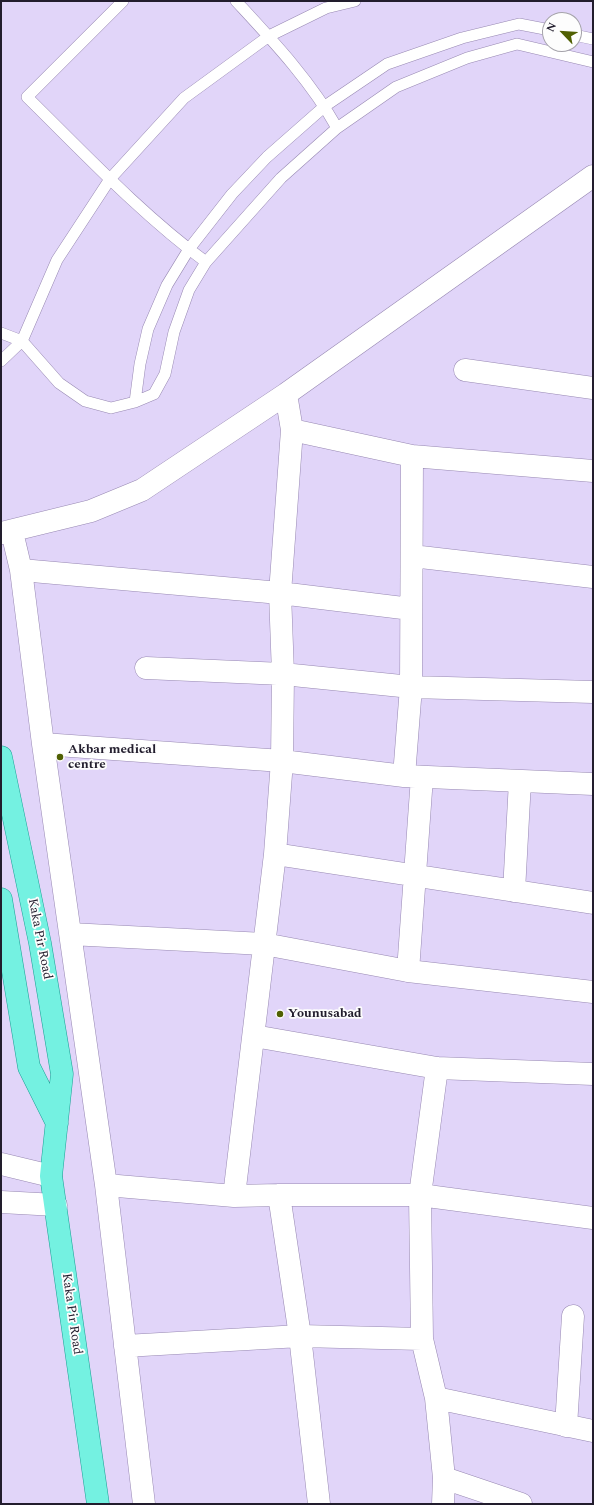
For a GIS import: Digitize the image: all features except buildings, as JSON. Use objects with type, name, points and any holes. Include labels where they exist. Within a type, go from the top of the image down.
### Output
[{"type":"main road","name":"Kaka Pir Road","points":[[1,757],[30,894],[62,1074],[51,1176],[98,1504]]},
{"type":"main road","points":[[30,894],[1,898],[29,1067],[57,1123]]},
{"type":"street","points":[[144,1504],[106,1185],[43,744],[21,570],[6,533],[91,511],[142,490],[286,394],[593,176]]},
{"type":"street","points":[[465,370],[593,388]]},
{"type":"street","points":[[234,1196],[275,854],[282,761],[280,593],[292,430],[286,394]]},
{"type":"street","points":[[292,430],[412,456],[593,471]]},
{"type":"street","points":[[408,971],[414,876],[411,687],[412,456]]},
{"type":"street","points":[[412,556],[593,577]]},
{"type":"street","points":[[21,570],[280,593],[411,609]]},
{"type":"street","points":[[146,668],[282,674],[411,687],[593,692]]},
{"type":"street","points":[[43,744],[282,761],[413,776],[593,784]]},
{"type":"street","points":[[514,891],[520,781]]},
{"type":"street","points":[[275,854],[593,903]]},
{"type":"street","points":[[70,934],[264,944],[408,971],[593,992]]},
{"type":"street","points":[[254,1036],[437,1068],[593,1074]]},
{"type":"street","points":[[437,1068],[420,1195],[422,1339],[436,1398],[444,1478],[443,1504]]},
{"type":"street","points":[[1,1164],[51,1176]]},
{"type":"street","points":[[106,1185],[234,1196],[420,1195],[593,1218]]},
{"type":"street","points":[[279,1195],[300,1336],[319,1504]]},
{"type":"street","points":[[1,1202],[56,1205]]},
{"type":"street","points":[[566,1426],[574,1316]]},
{"type":"street","points":[[125,1346],[300,1336],[422,1339]]},
{"type":"street","points":[[436,1398],[593,1431]]},
{"type":"street","points":[[444,1478],[521,1504]]},
{"type":"lane","points":[[123,1],[27,97],[110,179],[189,249],[206,262]]},
{"type":"lane","points":[[236,1],[269,36],[324,106],[336,128]]},
{"type":"lane","points":[[1,361],[22,341],[57,260],[110,179],[184,98],[269,36],[326,8],[355,1]]},
{"type":"lane","points":[[135,402],[140,364],[148,329],[167,285],[189,249],[232,194],[267,157],[324,106],[387,64],[462,38],[519,24],[542,28]]},
{"type":"lane","points":[[582,37],[593,39]]},
{"type":"lane","points":[[1,332],[22,341],[59,383],[85,401],[111,408],[135,402],[154,394],[166,374],[176,325],[189,290],[206,262],[281,178],[336,128],[396,87],[467,58],[517,44],[593,62]]},
{"type":"place","name":"Akbar medical centre","points":[[60,757]]},
{"type":"place","name":"Younusabad","points":[[280,1014]]}]
